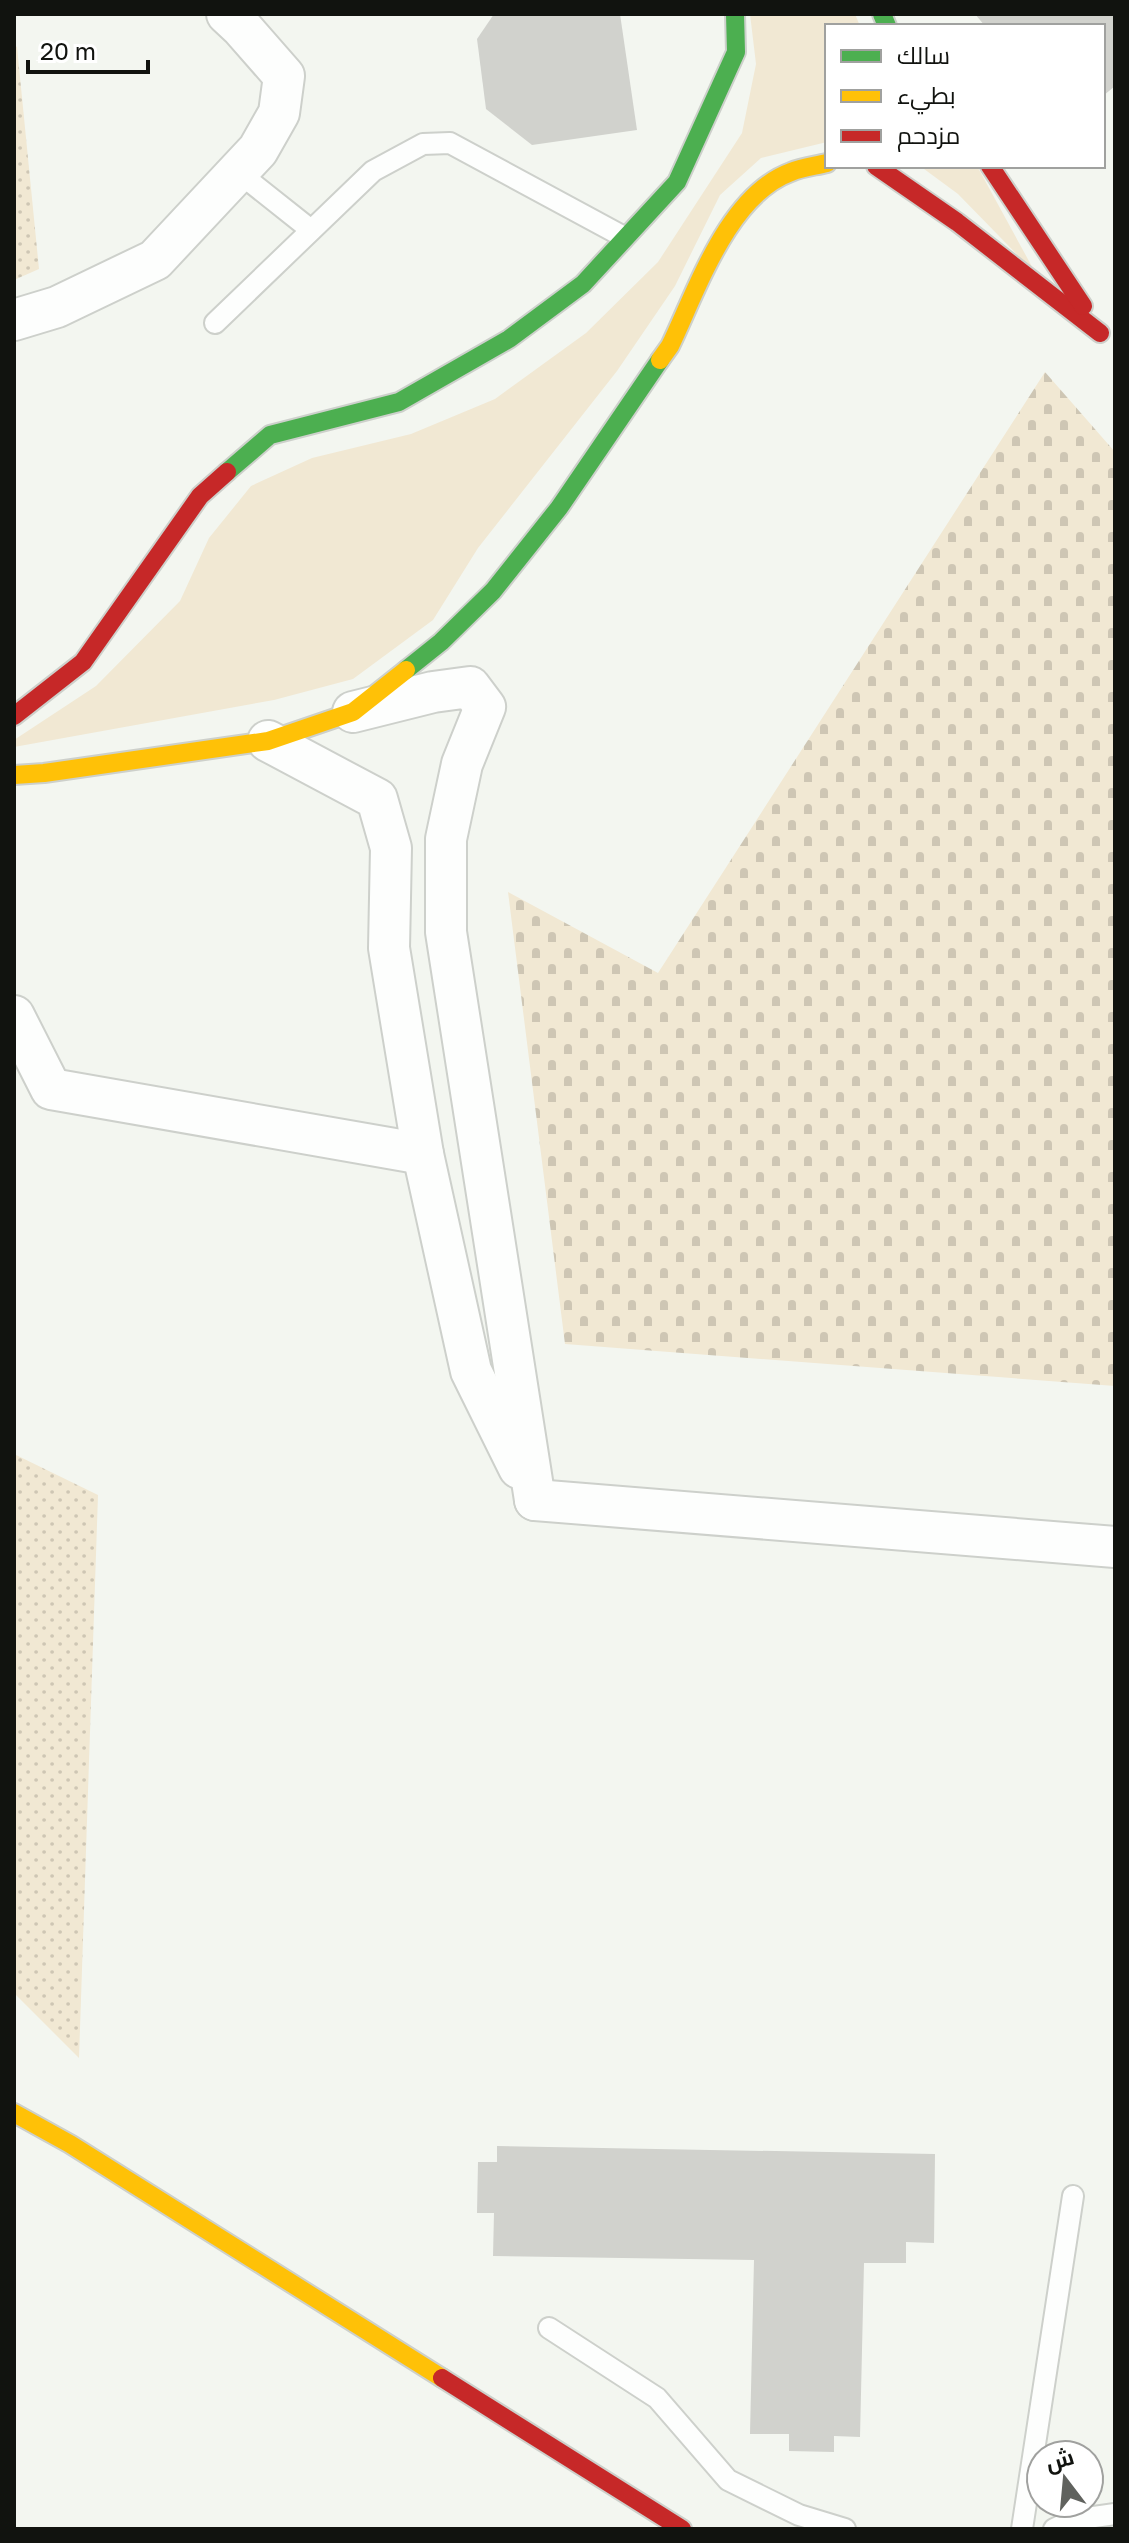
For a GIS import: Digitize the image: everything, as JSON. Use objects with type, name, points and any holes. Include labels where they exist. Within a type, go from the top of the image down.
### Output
[{"type":"street","points":[[14,320],[57,307],[155,260],[258,150],[279,113],[284,76],[227,14]]},
{"type":"street","points":[[14,716],[83,662],[200,496],[270,435],[399,402],[509,339],[583,284],[677,182],[736,52],[735,14]]},
{"type":"street","points":[[353,712],[441,642],[493,591],[559,508],[670,346],[727,226],[759,191],[789,172],[825,163]]},
{"type":"street","points":[[879,168],[957,222],[1100,333]]},
{"type":"street","points":[[992,168],[1100,333],[1115,350]]},
{"type":"street","points":[[14,775],[268,741],[353,712],[433,692],[470,687],[485,707],[462,764],[446,839],[446,932],[535,1500]]},
{"type":"street","points":[[268,741],[377,799],[391,848],[389,948],[423,1154],[471,1371],[535,1500]]},
{"type":"street","points":[[14,1016],[51,1089],[423,1154]]},
{"type":"street","points":[[535,1500],[1115,1547]]},
{"type":"street","points":[[14,2113],[70,2144],[682,2529]]},
{"type":"lane","points":[[215,323],[373,171],[423,144],[450,143],[624,237]]},
{"type":"lane","points":[[238,172],[311,230]]},
{"type":"lane","points":[[1022,2529],[1073,2196]]},
{"type":"lane","points":[[549,2328],[657,2398],[728,2480],[799,2515],[845,2529]]},
{"type":"lane","points":[[1054,2529],[1073,2520],[1115,2514]]},
{"type":"green space","points":[[750,14],[855,14],[859,24],[825,24],[825,142],[761,158],[720,195],[675,286],[617,371],[478,548],[433,620],[353,679],[274,700],[14,747],[14,740],[96,686],[180,601],[209,538],[251,486],[312,458],[411,434],[495,399],[586,333],[658,262],[742,133],[756,64]]},
{"type":"green space","points":[[14,45],[17,47],[39,269],[14,280]]},
{"type":"green space","points":[[923,168],[978,168],[1036,274],[958,194]]},
{"type":"green space","points":[[1045,372],[1115,452],[1115,1386],[565,1344],[508,892],[658,973]]},
{"type":"green space","points":[[14,1454],[98,1495],[79,2058],[14,1993]]},
{"type":"building","points":[[494,14],[620,14],[637,130],[532,145],[486,109],[477,39]]},
{"type":"building","points":[[975,14],[1115,14],[1115,86],[1105,94],[1105,24],[983,24]]},
{"type":"building","points":[[497,2146],[935,2154],[934,2243],[906,2242],[906,2263],[864,2263],[860,2437],[834,2436],[834,2452],[789,2451],[789,2434],[750,2434],[754,2260],[493,2256],[494,2213],[477,2213],[478,2162],[497,2162]]},
{"type":"traffic: fast","points":[[227,472],[270,435],[399,402],[509,339],[583,284],[677,182],[736,52],[735,14]]},
{"type":"traffic: fast","points":[[882,14],[886,24]]},
{"type":"traffic: fast","points":[[406,670],[441,642],[493,591],[559,508],[660,360]]},
{"type":"traffic: slow","points":[[660,360],[670,346],[717,247],[749,201],[769,184],[791,172],[825,163]]},
{"type":"traffic: slow","points":[[14,775],[268,741],[353,712],[406,670]]},
{"type":"traffic: slow","points":[[14,2113],[70,2144],[442,2378]]},
{"type":"traffic: jam","points":[[879,168],[957,222],[1100,333]]},
{"type":"traffic: jam","points":[[991,168],[1083,306]]},
{"type":"traffic: jam","points":[[14,716],[83,662],[200,496],[227,472]]},
{"type":"traffic: jam","points":[[442,2378],[682,2529]]}]
